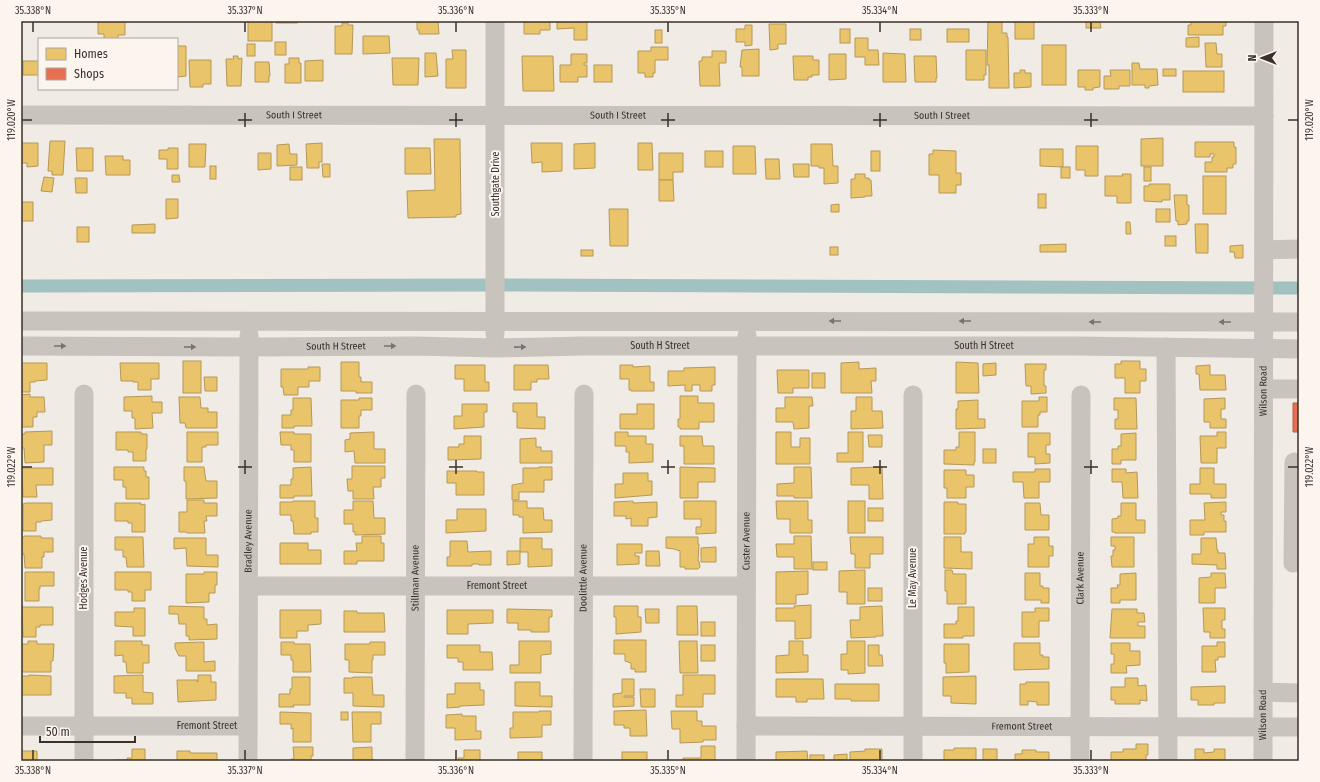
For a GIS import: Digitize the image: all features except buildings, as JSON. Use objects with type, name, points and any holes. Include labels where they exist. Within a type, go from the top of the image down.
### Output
[{"type":"street","name":"Southgate Drive","points":[[495,21],[495,348]]},
{"type":"street","name":"Wilson Road","points":[[1263,761],[1264,21]]},
{"type":"street","name":"South I Street","points":[[21,115],[1264,116]]},
{"type":"street","points":[[1264,250],[1299,249]]},
{"type":"street","points":[[21,321],[1299,322]]},
{"type":"street","name":"Custer Avenue","points":[[746,761],[747,321]]},
{"type":"street","name":"Bradley Avenue","points":[[248,761],[250,322]]},
{"type":"street","name":"South H Street","points":[[21,346],[416,346],[495,348],[583,346],[746,346],[1299,349]]},
{"type":"street","points":[[1166,348],[1168,761]]},
{"type":"street","points":[[1264,390],[1299,389]]},
{"type":"street","name":"Hodges Avenue","points":[[84,394],[84,761]]},
{"type":"street","name":"Stillman Avenue","points":[[416,394],[416,761]]},
{"type":"street","name":"Doolittle Avenue","points":[[583,761],[584,394]]},
{"type":"street","name":"Le May Avenue","points":[[913,761],[914,395]]},
{"type":"street","name":"Clark Avenue","points":[[1080,761],[1081,395]]},
{"type":"street","points":[[1263,555],[1296,565],[1296,462],[1264,463]]},
{"type":"street","name":"Fremont Street","points":[[249,586],[746,586]]},
{"type":"street","points":[[1263,692],[1299,693]]},
{"type":"street","name":"Fremont Street","points":[[21,726],[248,726]]},
{"type":"street","name":"Fremont Street","points":[[746,726],[1299,727]]},
{"type":"waterway","points":[[21,286],[513,285],[1299,288]]}]
